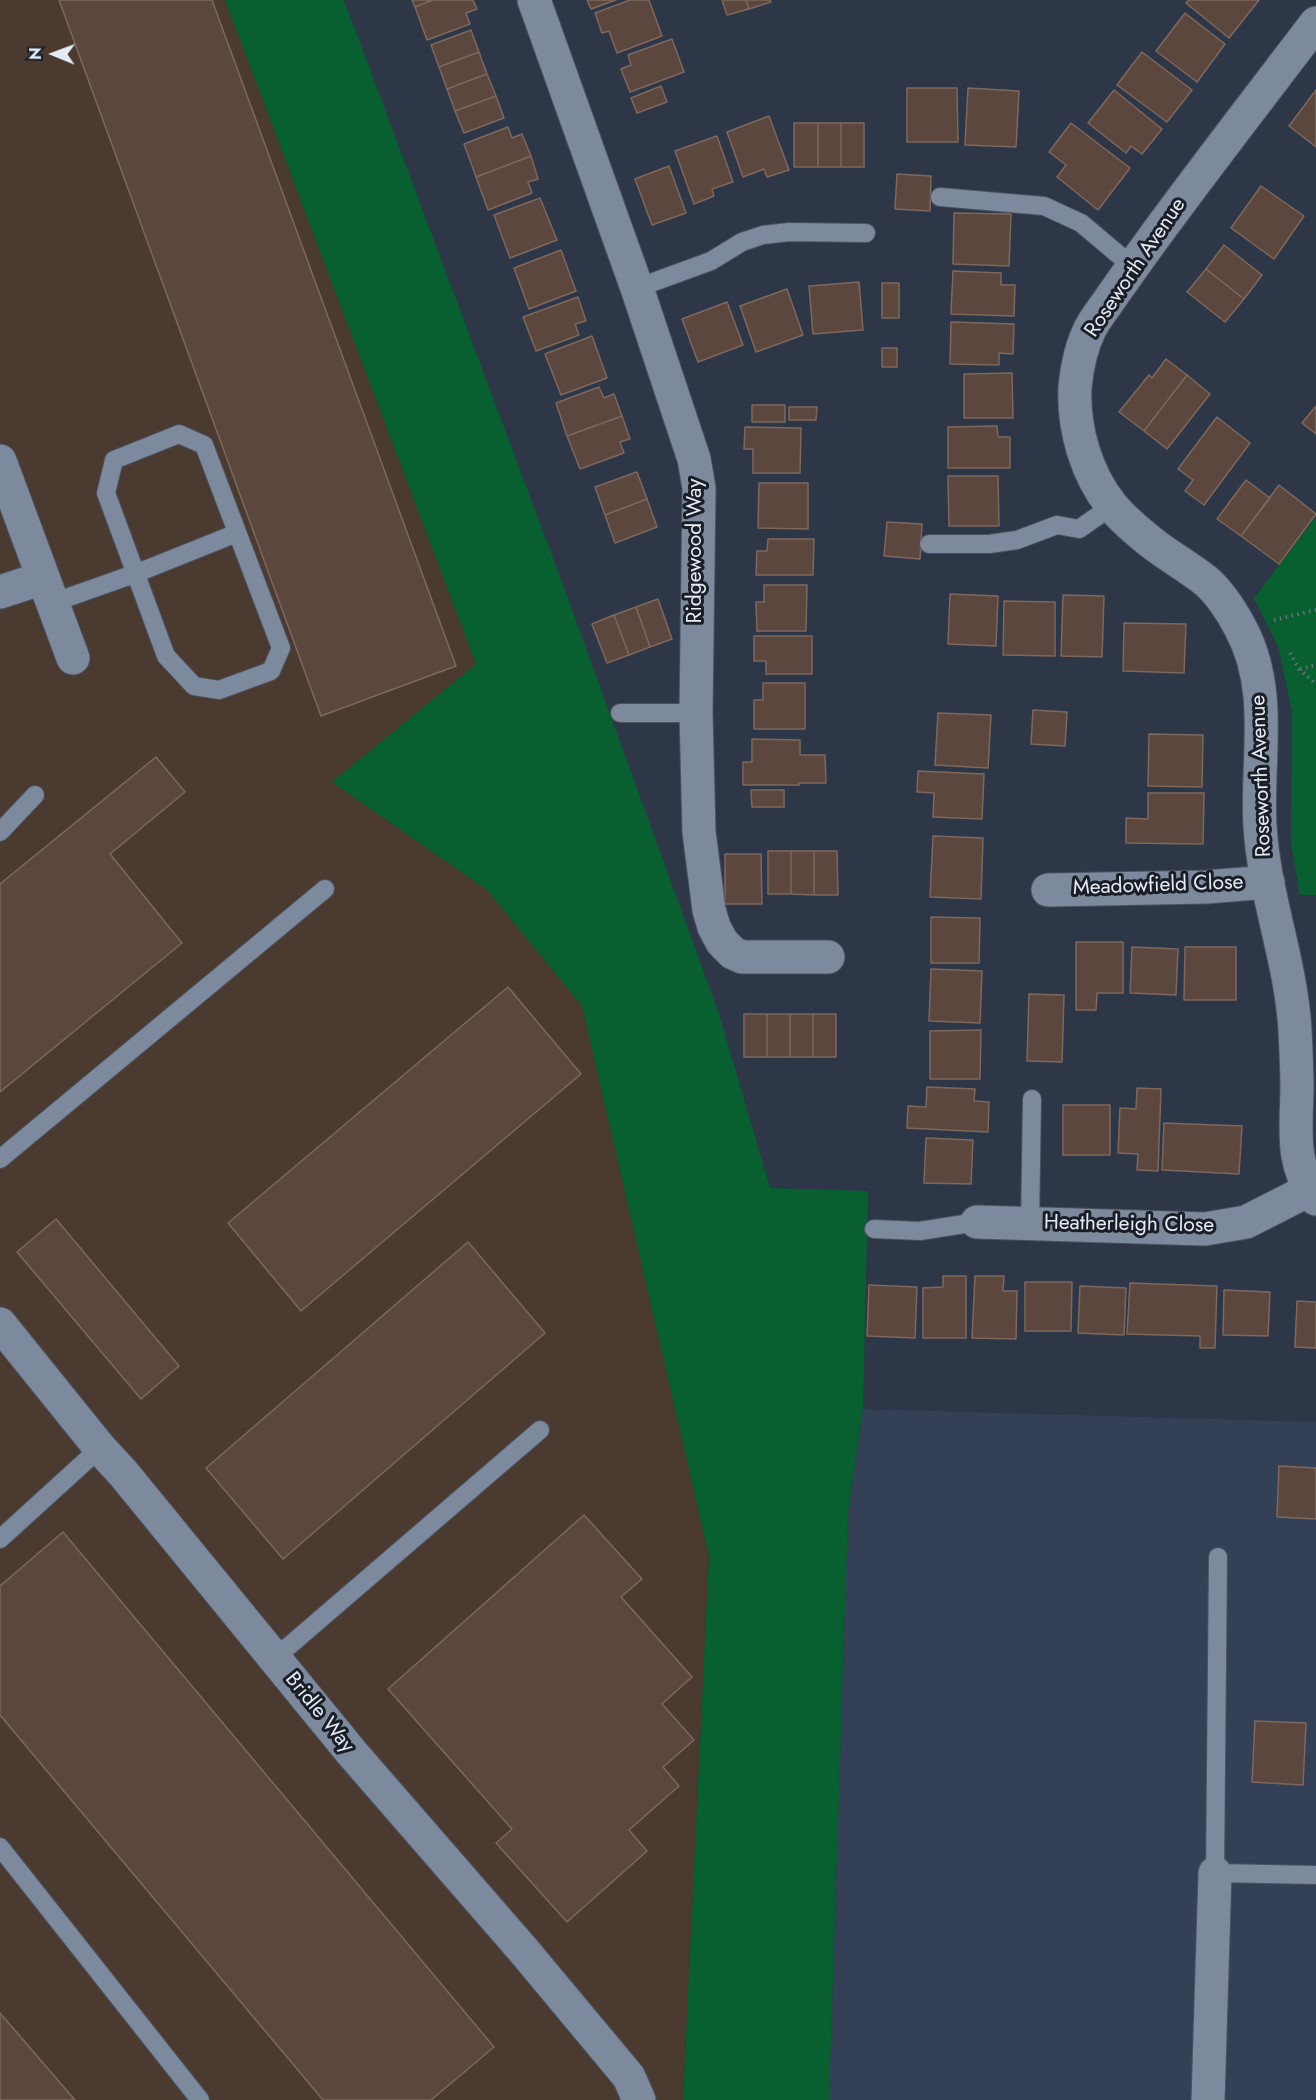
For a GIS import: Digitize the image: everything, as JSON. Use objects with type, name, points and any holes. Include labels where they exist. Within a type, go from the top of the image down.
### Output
[{"type":"street","name":"Ridgewood Way","points":[[534,0],[637,288],[694,459],[699,488],[696,713],[699,832],[709,910],[714,927],[722,942],[733,953],[742,957],[828,957]]},
{"type":"street","points":[[1311,0],[1316,4]]},
{"type":"street","name":"Roseworth Avenue","points":[[1313,1195],[1299,1166],[1295,1137],[1295,1028],[1291,994],[1268,882],[1260,826],[1263,717],[1260,688],[1253,658],[1242,631],[1224,601],[1207,582],[1154,545],[1112,506],[1090,469],[1081,446],[1076,422],[1075,387],[1080,353],[1091,327],[1132,266],[1316,23]]},
{"type":"street","points":[[0,461],[73,658]]},
{"type":"street","points":[[0,592],[47,591]]},
{"type":"street","name":"Meadowfield Close","points":[[1048,890],[1206,887],[1268,882]]},
{"type":"street","name":"Heatherleigh Close","points":[[977,1222],[1216,1227],[1246,1222],[1313,1195]]},
{"type":"street","name":"Bridle Way","points":[[0,1324],[352,1753],[629,2076],[639,2100]]},
{"type":"street","points":[[1208,2100],[1215,1873]]},
{"type":"lane","points":[[940,197],[1044,206],[1081,223],[1132,266]]},
{"type":"lane","points":[[637,288],[711,261],[742,242],[764,235],[789,232],[866,233]]},
{"type":"lane","points":[[179,434],[204,445],[281,648],[271,671],[219,690],[194,686],[166,656],[137,573],[105,493],[114,460],[179,434]]},
{"type":"lane","points":[[929,544],[989,544],[1017,540],[1058,525],[1078,529],[1112,506]]},
{"type":"lane","points":[[47,591],[137,573],[237,533]]},
{"type":"lane","points":[[620,713],[696,713]]},
{"type":"lane","points":[[0,832],[35,795]]},
{"type":"lane","points":[[0,1159],[325,889]]},
{"type":"lane","points":[[1030,1224],[1032,1099]]},
{"type":"lane","points":[[874,1229],[920,1231],[977,1222]]},
{"type":"lane","points":[[274,1658],[540,1430]]},
{"type":"lane","points":[[0,1539],[100,1448]]},
{"type":"lane","points":[[1218,1557],[1215,1873],[1316,1875]]},
{"type":"lane","points":[[0,1847],[200,2100]]},
{"type":"path","points":[[1272,620],[1277,630]]},
{"type":"path","points":[[1288,649],[1299,669],[1316,684]]},
{"type":"path","points":[[1299,669],[1316,665]]},
{"type":"shaded area","points":[[0,0],[225,0],[476,664],[332,782],[487,890],[582,1006],[709,1556],[683,2100],[0,2100]]},
{"type":"shaded area","points":[[863,1409],[1316,1422],[1316,2100],[829,2100],[848,1513]]},
{"type":"green space","points":[[225,0],[344,0],[559,574],[719,1014],[770,1188],[868,1191],[863,1409],[848,1513],[829,2100],[683,2100],[709,1556],[582,1006],[487,890],[332,782],[476,664]]},
{"type":"green space","points":[[1316,517],[1316,895],[1300,895],[1291,843],[1292,712],[1278,646],[1254,598]]},
{"type":"building","points":[[59,0],[212,0],[456,666],[321,716]]},
{"type":"building","points":[[412,0],[433,0],[415,7]]},
{"type":"building","points":[[433,0],[473,0],[477,9],[466,13],[470,24],[427,40],[415,7]]},
{"type":"building","points":[[587,0],[616,0],[591,9]]},
{"type":"building","points":[[630,0],[649,0],[662,36],[617,53],[609,31],[602,33],[595,13]]},
{"type":"building","points":[[722,0],[746,0],[749,9],[727,15]]},
{"type":"building","points":[[746,0],[770,0],[771,2],[749,9]]},
{"type":"building","points":[[1189,0],[1259,0],[1229,38],[1186,3]]},
{"type":"building","points":[[1185,13],[1225,44],[1197,82],[1156,51]]},
{"type":"building","points":[[471,30],[479,52],[439,67],[431,45]]},
{"type":"building","points":[[672,39],[684,72],[630,92],[621,69],[631,65],[628,55]]},
{"type":"building","points":[[479,52],[487,74],[447,89],[439,67]]},
{"type":"building","points":[[1142,52],[1192,90],[1167,122],[1117,85]]},
{"type":"building","points":[[487,74],[496,96],[455,111],[447,89]]},
{"type":"building","points":[[661,86],[667,102],[637,113],[631,98]]},
{"type":"building","points":[[907,88],[957,88],[958,142],[907,142]]},
{"type":"building","points":[[968,88],[1019,91],[1016,147],[965,145]]},
{"type":"building","points":[[1114,90],[1162,129],[1142,154],[1131,146],[1126,153],[1088,123]]},
{"type":"building","points":[[1316,90],[1316,147],[1289,126]]},
{"type":"building","points":[[496,96],[504,118],[464,133],[455,111]]},
{"type":"building","points":[[769,116],[789,170],[767,177],[764,169],[743,177],[727,132]]},
{"type":"building","points":[[794,123],[818,123],[818,167],[794,167]]},
{"type":"building","points":[[818,123],[841,123],[841,167],[818,167]]},
{"type":"building","points":[[841,123],[864,123],[864,167],[841,167]]},
{"type":"building","points":[[1071,123],[1130,168],[1098,210],[1057,177],[1066,165],[1049,152]]},
{"type":"building","points":[[508,127],[512,138],[522,134],[531,156],[476,177],[464,144]]},
{"type":"building","points":[[717,136],[733,182],[712,189],[714,196],[694,204],[675,151]]},
{"type":"building","points":[[531,156],[538,179],[528,182],[532,193],[488,210],[476,177]]},
{"type":"building","points":[[669,166],[686,213],[652,225],[635,179]]},
{"type":"building","points":[[897,174],[931,176],[930,211],[895,209]]},
{"type":"building","points":[[1261,186],[1304,216],[1274,259],[1231,228]]},
{"type":"building","points":[[540,198],[557,240],[510,258],[494,215]]},
{"type":"building","points":[[954,213],[1011,214],[1009,266],[953,264]]},
{"type":"building","points":[[1224,245],[1262,275],[1244,299],[1206,269]]},
{"type":"building","points":[[561,250],[576,291],[529,309],[514,268]]},
{"type":"building","points":[[1206,269],[1244,299],[1225,322],[1187,292]]},
{"type":"building","points":[[953,271],[1001,273],[1001,285],[1015,285],[1014,316],[951,314]]},
{"type":"building","points":[[859,282],[863,330],[813,334],[809,286]]},
{"type":"building","points":[[882,283],[899,283],[899,318],[882,318]]},
{"type":"building","points":[[787,289],[803,335],[756,352],[740,306]]},
{"type":"building","points":[[578,297],[586,321],[575,324],[579,335],[536,351],[523,317]]},
{"type":"building","points":[[727,302],[743,345],[698,362],[682,319]]},
{"type":"building","points":[[951,322],[1014,324],[1013,354],[999,353],[999,365],[950,364]]},
{"type":"building","points":[[592,336],[607,378],[561,395],[545,354]]},
{"type":"building","points":[[882,348],[897,348],[897,367],[882,367]]},
{"type":"building","points":[[1166,359],[1187,375],[1144,431],[1119,412],[1149,375],[1152,378]]},
{"type":"building","points":[[1012,373],[1013,418],[964,418],[964,374]]},
{"type":"building","points":[[1187,375],[1210,394],[1167,449],[1144,431]]},
{"type":"building","points":[[599,387],[604,398],[614,394],[622,416],[567,436],[556,403]]},
{"type":"building","points":[[752,405],[785,405],[785,422],[752,422]]},
{"type":"building","points":[[1316,406],[1316,434],[1302,423]]},
{"type":"building","points":[[789,407],[817,407],[816,420],[789,420]]},
{"type":"building","points":[[622,416],[630,439],[620,442],[624,453],[580,469],[567,436]]},
{"type":"building","points":[[1217,417],[1250,443],[1204,505],[1185,491],[1193,480],[1178,469]]},
{"type":"building","points":[[997,426],[998,437],[1010,437],[1010,468],[948,468],[948,427]]},
{"type":"building","points":[[745,427],[801,428],[800,473],[753,473],[753,449],[744,449]]},
{"type":"building","points":[[637,472],[647,499],[605,515],[595,487]]},
{"type":"building","points":[[948,476],[998,476],[999,526],[949,526]]},
{"type":"building","points":[[1246,480],[1270,498],[1241,536],[1217,519]]},
{"type":"building","points":[[759,483],[808,483],[808,529],[758,528]]},
{"type":"building","points":[[1279,485],[1316,514],[1279,564],[1241,536]]},
{"type":"building","points":[[647,499],[657,527],[615,543],[605,515]]},
{"type":"building","points":[[887,522],[922,524],[920,559],[884,556]]},
{"type":"building","points":[[768,539],[814,539],[813,575],[756,575],[757,551],[767,551]]},
{"type":"building","points":[[764,585],[807,585],[806,631],[757,631],[756,602],[764,602]]},
{"type":"building","points":[[950,594],[998,596],[996,646],[948,644]]},
{"type":"building","points":[[1063,595],[1104,596],[1102,657],[1061,656]]},
{"type":"building","points":[[658,599],[672,639],[650,647],[636,607]]},
{"type":"building","points":[[1004,601],[1055,602],[1055,656],[1003,655]]},
{"type":"building","points":[[636,607],[650,647],[629,655],[614,615]]},
{"type":"building","points":[[614,615],[629,655],[607,663],[592,624]]},
{"type":"building","points":[[1124,623],[1186,624],[1184,673],[1123,671]]},
{"type":"building","points":[[754,636],[812,636],[812,674],[766,674],[766,661],[754,661]]},
{"type":"building","points":[[763,683],[805,683],[805,729],[754,729],[754,700],[763,700]]},
{"type":"building","points":[[1033,710],[1067,712],[1065,746],[1031,744]]},
{"type":"building","points":[[938,713],[991,715],[988,768],[935,765]]},
{"type":"building","points":[[1149,734],[1203,735],[1202,787],[1148,786]]},
{"type":"building","points":[[752,739],[800,740],[800,755],[825,755],[826,783],[743,785],[743,762],[752,762]]},
{"type":"building","points":[[156,757],[185,792],[110,854],[182,943],[0,1092],[0,884]]},
{"type":"building","points":[[918,771],[984,774],[982,819],[933,817],[934,793],[917,792]]},
{"type":"building","points":[[751,790],[784,790],[784,807],[752,807]]},
{"type":"building","points":[[1148,793],[1204,793],[1203,844],[1126,843],[1126,818],[1148,819]]},
{"type":"building","points":[[933,836],[983,838],[981,899],[930,897]]},
{"type":"building","points":[[768,851],[791,851],[791,894],[768,894]]},
{"type":"building","points":[[791,851],[814,851],[814,895],[791,894]]},
{"type":"building","points":[[814,851],[837,851],[838,895],[814,895]]},
{"type":"building","points":[[725,854],[761,854],[762,904],[725,904]]},
{"type":"building","points":[[931,917],[980,918],[979,963],[931,963]]},
{"type":"building","points":[[1076,942],[1123,942],[1123,993],[1097,993],[1096,1010],[1076,1010]]},
{"type":"building","points":[[1132,947],[1178,949],[1176,995],[1130,993]]},
{"type":"building","points":[[1185,947],[1236,947],[1236,1000],[1184,1000]]},
{"type":"building","points":[[931,969],[982,971],[980,1023],[929,1021]]},
{"type":"building","points":[[508,987],[581,1074],[301,1311],[228,1223]]},
{"type":"building","points":[[1029,994],[1064,995],[1062,1062],[1027,1061]]},
{"type":"building","points":[[744,1014],[767,1014],[767,1057],[744,1057]]},
{"type":"building","points":[[767,1014],[790,1014],[790,1057],[767,1057]]},
{"type":"building","points":[[790,1014],[813,1014],[813,1057],[790,1057]]},
{"type":"building","points":[[813,1014],[836,1014],[836,1057],[813,1057]]},
{"type":"building","points":[[981,1030],[980,1079],[930,1079],[930,1031]]},
{"type":"building","points":[[927,1087],[975,1089],[974,1101],[989,1102],[988,1132],[907,1128],[908,1106],[926,1107]]},
{"type":"building","points":[[1137,1088],[1161,1089],[1158,1171],[1137,1170],[1138,1154],[1118,1153],[1120,1108],[1136,1109]]},
{"type":"building","points":[[1063,1105],[1110,1105],[1110,1155],[1063,1155]]},
{"type":"building","points":[[1164,1123],[1242,1126],[1239,1174],[1162,1170]]},
{"type":"building","points":[[926,1138],[973,1140],[971,1184],[924,1183]]},
{"type":"building","points":[[56,1219],[179,1366],[141,1399],[17,1252]]},
{"type":"building","points":[[468,1242],[545,1333],[283,1559],[206,1468]]},
{"type":"building","points":[[943,1276],[966,1276],[966,1338],[923,1338],[923,1288],[943,1287]]},
{"type":"building","points":[[975,1276],[1004,1276],[1003,1291],[1017,1291],[1016,1339],[972,1338]]},
{"type":"building","points":[[1025,1282],[1072,1282],[1071,1331],[1025,1331]]},
{"type":"building","points":[[1130,1283],[1217,1286],[1215,1348],[1200,1348],[1200,1336],[1127,1334]]},
{"type":"building","points":[[869,1285],[917,1287],[915,1338],[867,1336]]},
{"type":"building","points":[[1080,1286],[1126,1288],[1124,1335],[1078,1333]]},
{"type":"building","points":[[1224,1290],[1270,1292],[1268,1336],[1223,1335]]},
{"type":"building","points":[[1297,1301],[1316,1302],[1316,1348],[1295,1347]]},
{"type":"building","points":[[1279,1466],[1316,1468],[1316,1519],[1277,1517]]},
{"type":"building","points":[[584,1515],[642,1579],[621,1597],[692,1677],[662,1704],[694,1740],[663,1767],[679,1786],[629,1830],[647,1851],[567,1922],[496,1843],[512,1829],[388,1689]]},
{"type":"building","points":[[63,1532],[494,2047],[431,2100],[323,2100],[0,1715],[0,1586]]},
{"type":"building","points":[[1255,1721],[1306,1723],[1303,1785],[1252,1782]]},
{"type":"building","points":[[0,2013],[75,2100],[0,2100]]}]
